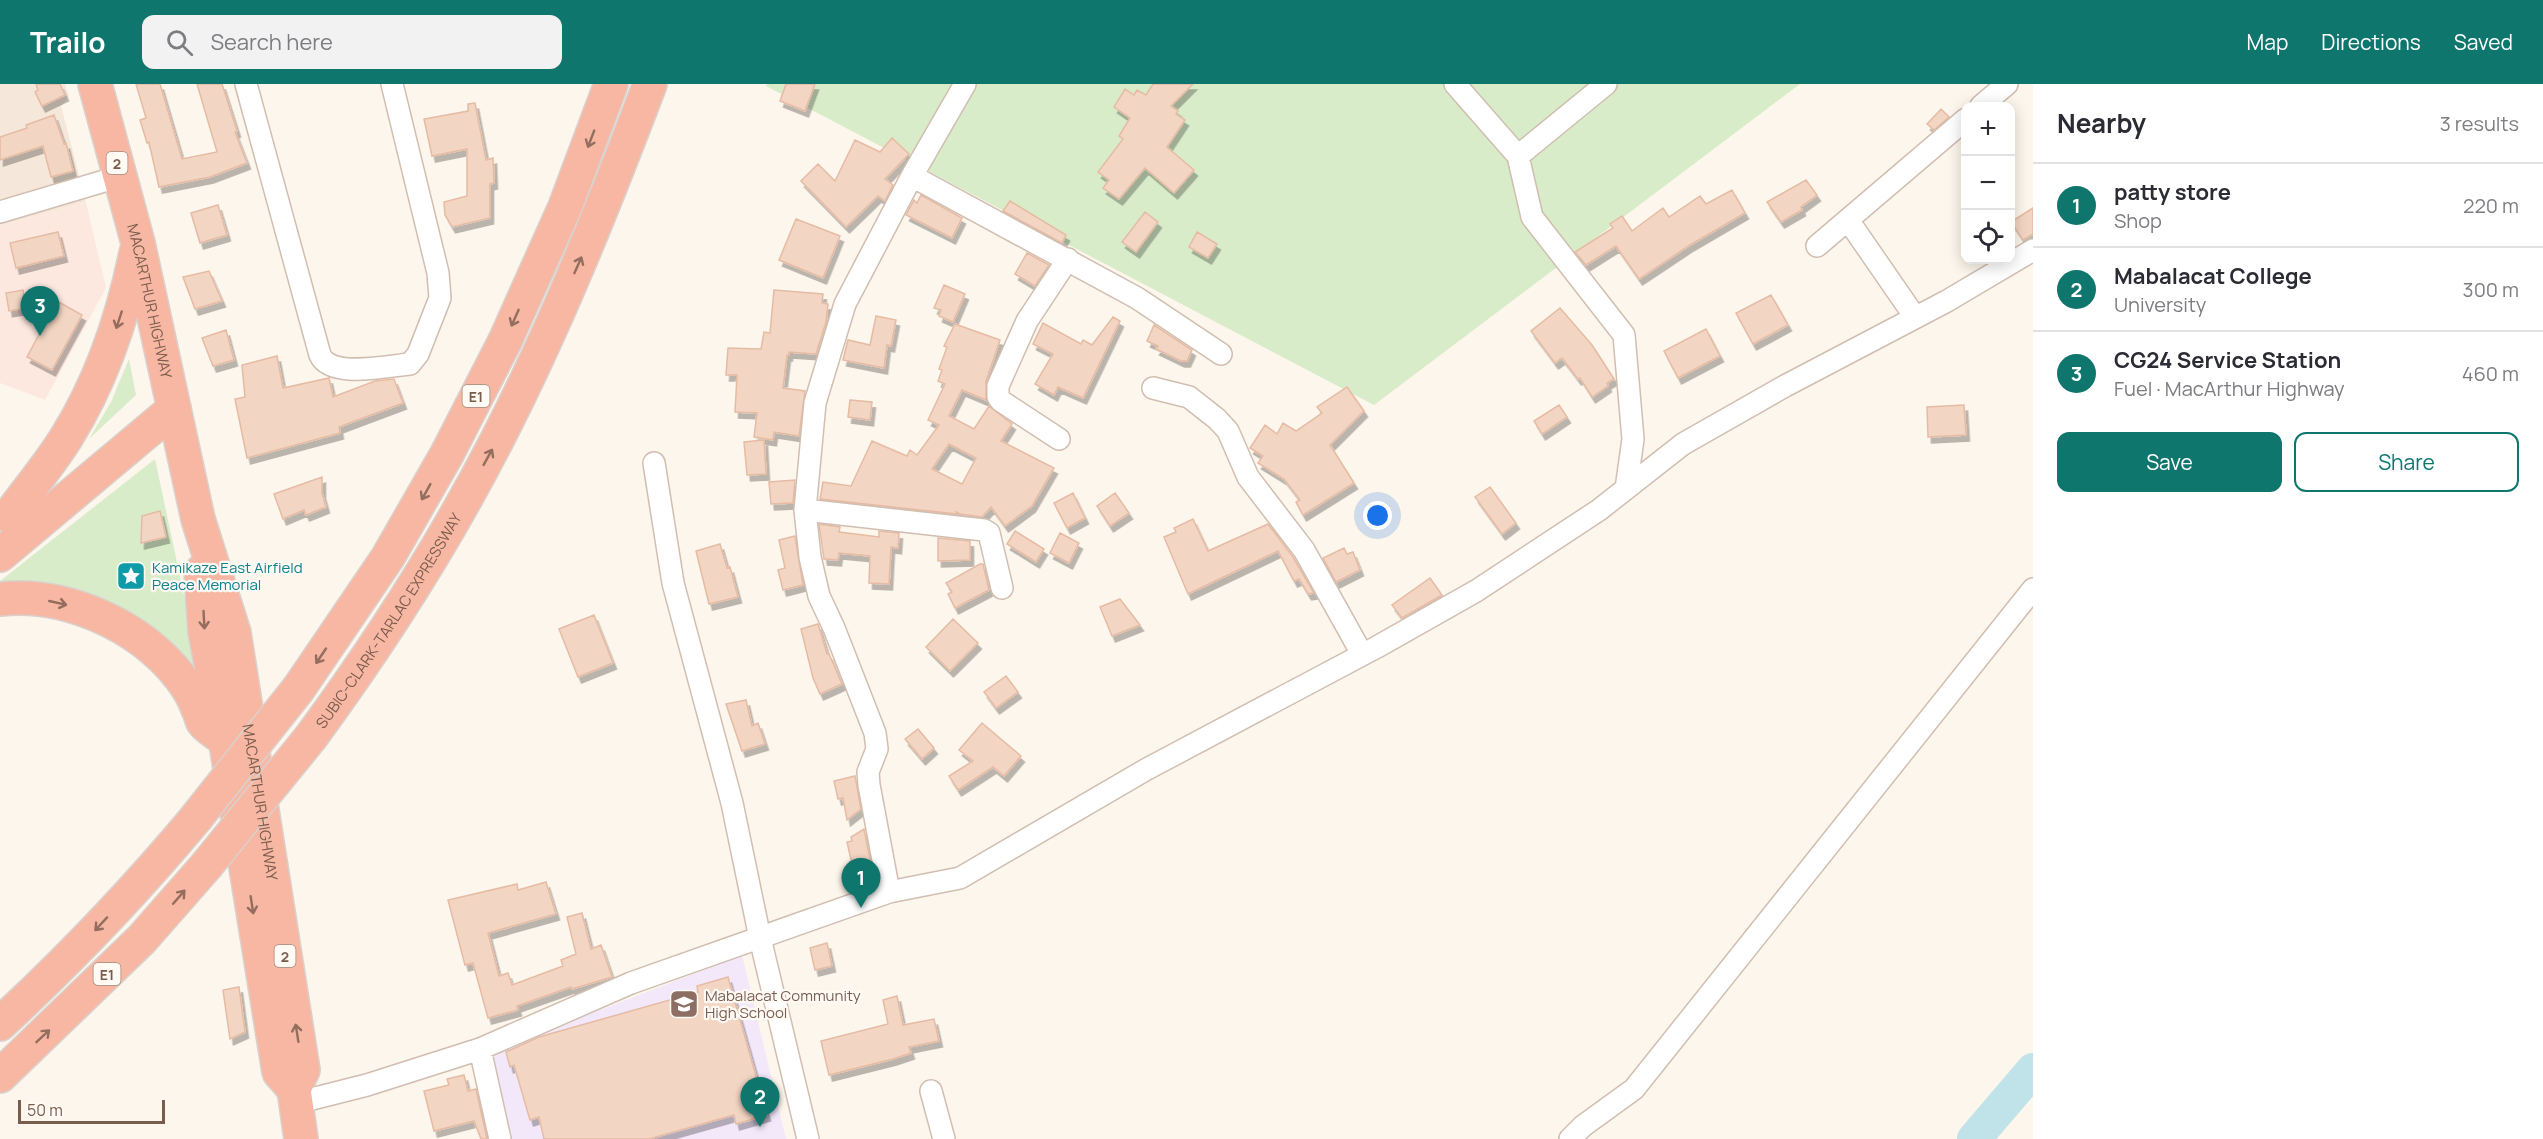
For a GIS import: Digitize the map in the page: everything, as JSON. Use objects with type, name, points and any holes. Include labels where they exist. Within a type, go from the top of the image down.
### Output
[{"type":"highway","name":"MACARTHUR HIGHWAY","points":[[95,84],[138,243],[198,519],[234,633],[303,1070],[295,1096],[301,1139]]},
{"type":"highway","name":"E1","points":[[0,1024],[78,948],[154,868],[196,818],[299,688],[388,557],[447,454],[505,341],[565,207],[611,84]]},
{"type":"highway","name":"SUBIC-CLARK-TARLAC EXPRESSWAY","points":[[0,1076],[135,946],[206,866],[311,737],[412,588],[496,442],[528,376],[601,212],[650,84]]},
{"type":"highway","points":[[4,519],[50,462],[82,410],[115,333],[131,278],[138,243]]},
{"type":"highway","points":[[4,519],[172,398]]},
{"type":"highway","points":[[0,555],[172,398]]},
{"type":"highway","name":"MACARTHUR HIGHWAY","points":[[198,519],[205,633],[226,740],[279,1072],[295,1096]]},
{"type":"highway","points":[[0,599],[30,599],[68,605],[101,618],[138,638],[181,677],[191,693],[203,723],[226,740]]},
{"type":"street","points":[[246,84],[320,355],[323,362],[330,367],[351,369],[410,364],[418,354],[440,298],[438,273],[392,84]]},
{"type":"street","points":[[889,892],[869,785],[868,772],[877,749],[875,733],[819,596],[810,557],[805,510],[815,403],[845,304],[912,176],[965,84]]},
{"type":"street","points":[[1455,84],[1518,156],[1532,217],[1624,334],[1633,439],[1626,489]]},
{"type":"street","points":[[1986,102],[2007,84]]},
{"type":"street","points":[[1518,156],[1609,85]]},
{"type":"street","points":[[1817,246],[1961,123]]},
{"type":"street","points":[[0,212],[121,176]]},
{"type":"street","points":[[912,176],[1137,298],[1221,354]]},
{"type":"street","points":[[1848,220],[1915,317]]},
{"type":"street","points":[[295,1096],[367,1085],[480,1049],[631,983],[889,892],[960,878],[1147,769],[1476,591],[1599,510],[1683,444],[2033,250]]},
{"type":"street","points":[[1059,439],[1001,401],[997,393],[1027,321],[1068,259]]},
{"type":"street","points":[[1152,388],[1190,397],[1228,431],[1248,477],[1304,550],[1362,654]]},
{"type":"street","points":[[654,463],[673,583],[732,803],[760,938],[808,1139]]},
{"type":"street","points":[[805,510],[984,530],[989,533],[1002,588]]},
{"type":"street","points":[[1570,1139],[1583,1126],[1634,1089],[2033,589]]},
{"type":"street","points":[[480,1049],[500,1139]]},
{"type":"street","points":[[931,1091],[944,1139]]},
{"type":"shaded area","points":[[0,84],[65,84],[69,96],[61,106],[86,202],[0,226]]},
{"type":"shaded area","points":[[86,202],[106,288],[45,400],[0,383],[0,226]]},
{"type":"shaded area","name":"Mabalacat Community High School","points":[[742,955],[786,1139],[510,1139],[487,1054]]},
{"type":"green space","points":[[767,84],[1800,84],[1374,405],[766,86]]},
{"type":"green space","points":[[129,359],[136,395],[89,439],[111,402]]},
{"type":"green space","points":[[155,459],[204,689],[170,650],[0,593],[0,581]]},
{"type":"building","points":[[36,84],[60,84],[65,95],[42,106],[35,92],[38,90]]},
{"type":"building","points":[[136,84],[160,84],[182,159],[217,152],[197,84],[222,84],[237,131],[235,132],[247,163],[210,177],[159,187],[149,142],[147,143],[140,120],[146,118]]},
{"type":"building","points":[[786,84],[815,84],[805,111],[780,101]]},
{"type":"building","points":[[1153,84],[1193,84],[1171,106],[1178,111],[1176,114],[1185,120],[1167,147],[1194,170],[1174,193],[1145,168],[1119,199],[1103,188],[1109,180],[1098,172],[1123,139],[1119,136],[1130,118],[1114,107],[1125,89],[1134,95],[1137,90],[1146,95]]},
{"type":"building","points":[[475,103],[486,160],[493,158],[494,183],[490,184],[490,218],[452,227],[445,215],[444,202],[467,196],[467,149],[432,156],[424,119],[468,111],[468,104]]},
{"type":"building","points":[[1941,109],[1949,117],[1934,130],[1927,124]]},
{"type":"building","points":[[54,115],[64,144],[66,143],[73,171],[51,177],[43,146],[0,160],[0,137],[27,128],[26,125]]},
{"type":"building","points":[[892,138],[909,154],[885,179],[893,185],[885,201],[878,196],[846,227],[801,181],[818,164],[835,181],[855,140],[880,152]]},
{"type":"building","points":[[1806,180],[1817,195],[1801,207],[1802,210],[1781,222],[1767,202]]},
{"type":"building","points":[[1732,190],[1745,213],[1690,245],[1639,279],[1616,246],[1586,265],[1575,252],[1613,228],[1610,224],[1622,216],[1632,231],[1663,208],[1669,217],[1700,196],[1706,204]]},
{"type":"building","points":[[921,195],[962,218],[952,238],[906,215],[914,200],[917,203]]},
{"type":"building","points":[[1010,201],[1066,235],[1062,243],[1003,211]]},
{"type":"building","points":[[218,205],[227,235],[200,243],[191,213]]},
{"type":"building","points":[[2033,208],[2033,234],[2023,240],[2015,228],[2015,219]]},
{"type":"building","points":[[1145,212],[1158,222],[1136,252],[1122,242]]},
{"type":"building","points":[[796,219],[840,236],[823,278],[779,260]]},
{"type":"building","points":[[58,232],[64,256],[16,268],[10,243]]},
{"type":"building","points":[[1197,232],[1217,244],[1208,258],[1189,247]]},
{"type":"building","points":[[1027,253],[1049,265],[1035,286],[1015,274]]},
{"type":"building","points":[[209,271],[222,301],[195,309],[183,277]]},
{"type":"building","points":[[944,285],[965,294],[953,322],[939,316],[941,310],[934,308]]},
{"type":"building","points":[[23,290],[26,308],[9,311],[6,293]]},
{"type":"building","points":[[774,290],[823,294],[822,303],[828,304],[826,322],[816,354],[789,352],[787,355],[783,388],[805,391],[799,436],[774,432],[773,440],[754,437],[757,413],[735,412],[737,375],[726,375],[728,348],[761,349],[764,332],[770,333]]},
{"type":"building","points":[[1771,295],[1788,325],[1753,344],[1736,313]]},
{"type":"building","points":[[57,301],[82,315],[52,370],[27,357]]},
{"type":"building","points":[[1560,308],[1592,345],[1614,379],[1592,397],[1580,378],[1578,379],[1562,358],[1555,363],[1531,331]]},
{"type":"building","points":[[876,316],[896,320],[891,346],[887,345],[884,368],[843,360],[848,340],[870,345]]},
{"type":"building","points":[[1113,317],[1120,321],[1083,398],[1058,387],[1054,395],[1035,384],[1053,354],[1033,344],[1043,323],[1081,344],[1083,340],[1092,345]]},
{"type":"building","points":[[955,324],[1000,340],[986,381],[986,400],[962,390],[949,416],[974,429],[989,406],[1012,424],[1001,441],[1054,468],[1032,506],[1005,526],[991,507],[982,517],[956,512],[957,514],[820,499],[823,482],[851,486],[872,441],[907,456],[910,450],[917,455],[939,425],[928,420],[945,384],[938,381],[942,370],[939,369],[947,347],[944,346]],"holes":[[[949,444],[976,458],[962,484],[932,469]]]},
{"type":"building","points":[[1154,325],[1192,350],[1187,361],[1181,361],[1156,349],[1158,346],[1147,341]]},
{"type":"building","points":[[1706,329],[1720,356],[1678,378],[1664,351]]},
{"type":"building","points":[[226,330],[234,360],[213,366],[202,338]]},
{"type":"building","points":[[277,356],[283,388],[329,378],[333,397],[375,381],[394,379],[403,403],[339,427],[340,433],[247,458],[235,399],[245,397],[242,365]]},
{"type":"building","points":[[1347,387],[1364,411],[1330,445],[1354,483],[1303,515],[1296,502],[1300,500],[1284,479],[1258,463],[1263,456],[1250,448],[1265,425],[1277,434],[1283,423],[1296,431],[1322,413],[1317,407]]},
{"type":"building","points":[[850,400],[872,402],[870,420],[848,417]]},
{"type":"building","points":[[1559,405],[1567,417],[1542,434],[1534,421]]},
{"type":"building","points":[[1964,405],[1966,435],[1928,437],[1927,407]]},
{"type":"building","points":[[764,440],[766,474],[747,475],[744,442]]},
{"type":"building","points":[[322,477],[322,493],[326,507],[306,515],[304,510],[283,519],[274,494]]},
{"type":"building","points":[[795,480],[793,503],[771,504],[769,482]]},
{"type":"building","points":[[1490,487],[1516,523],[1502,534],[1475,497]]},
{"type":"building","points":[[1073,493],[1085,518],[1067,528],[1054,503]]},
{"type":"building","points":[[1115,493],[1129,513],[1110,526],[1097,506]]},
{"type":"building","points":[[160,511],[166,537],[141,543],[142,516]]},
{"type":"building","points":[[1193,519],[1208,551],[1268,524],[1293,557],[1314,593],[1308,594],[1299,579],[1294,581],[1278,551],[1188,594],[1164,537],[1176,532],[1174,528]]},
{"type":"building","points":[[819,524],[840,527],[839,532],[879,537],[879,531],[899,533],[898,548],[891,547],[889,584],[869,583],[870,556],[839,553],[838,560],[824,559]]},
{"type":"building","points":[[1015,531],[1044,549],[1036,562],[1007,544]]},
{"type":"building","points":[[1060,533],[1079,543],[1069,563],[1050,553]]},
{"type":"building","points":[[795,536],[803,585],[783,590],[778,570],[785,568],[779,540]]},
{"type":"building","points":[[938,538],[970,541],[970,560],[938,561]]},
{"type":"building","points":[[720,544],[727,568],[730,567],[738,597],[709,604],[696,551]]},
{"type":"building","points":[[1344,548],[1347,554],[1353,552],[1360,570],[1336,582],[1323,558]]},
{"type":"building","points":[[983,564],[989,590],[955,608],[948,594],[952,592],[946,583]]},
{"type":"building","points":[[1430,578],[1442,595],[1402,618],[1392,605]]},
{"type":"building","points":[[1120,599],[1140,625],[1112,636],[1100,607]]},
{"type":"building","points":[[594,615],[613,663],[578,677],[559,629]]},
{"type":"building","points":[[953,619],[978,643],[950,671],[926,647]]},
{"type":"building","points":[[818,624],[827,654],[842,684],[820,694],[813,678],[801,629]]},
{"type":"building","points":[[1006,676],[1018,692],[996,708],[984,692]]},
{"type":"building","points":[[746,700],[752,726],[758,723],[765,744],[742,751],[726,704]]},
{"type":"building","points":[[982,723],[1021,756],[1004,776],[993,767],[958,790],[949,776],[973,761],[959,750]]},
{"type":"building","points":[[918,729],[934,748],[922,759],[905,739]]},
{"type":"building","points":[[855,776],[861,809],[847,820],[843,798],[838,799],[834,781]]},
{"type":"building","points":[[864,829],[874,879],[856,881],[847,842],[852,841],[851,837]]},
{"type":"building","points":[[546,882],[556,914],[488,933],[499,976],[508,973],[512,985],[563,966],[561,960],[576,954],[567,917],[582,913],[591,949],[601,945],[612,977],[572,989],[571,987],[517,1006],[518,1010],[488,1018],[473,963],[465,965],[448,900],[517,884],[518,890]]},
{"type":"building","points":[[827,943],[832,966],[815,970],[810,948]]},
{"type":"building","name":"Mabalacat Community High School","points":[[728,977],[767,1115],[736,1124],[734,1115],[649,1139],[544,1139],[539,1117],[530,1120],[514,1065],[510,1067],[506,1052],[539,1037],[698,992],[697,986]]},
{"type":"building","points":[[239,987],[245,1032],[230,1039],[223,990]]},
{"type":"building","points":[[897,996],[903,1025],[934,1019],[939,1041],[909,1047],[911,1053],[893,1059],[829,1075],[821,1041],[888,1024],[883,1000]]},
{"type":"building","points":[[464,1075],[468,1091],[476,1089],[487,1139],[481,1139],[474,1121],[434,1131],[424,1091],[449,1085],[447,1079]]},
{"type":"waterway","points":[[1974,1139],[2033,1070]]},
{"type":"place","name":"CG24 Service Station","points":[[40,336]]},
{"type":"place","name":"Kamikaze East Airfield Peace Memorial","points":[[131,576]]},
{"type":"place","name":"patty store","points":[[861,908]]},
{"type":"place","name":"Mabalacat Community High School","points":[[684,1004]]},
{"type":"place","name":"Mabalacat College","points":[[760,1127]]}]
